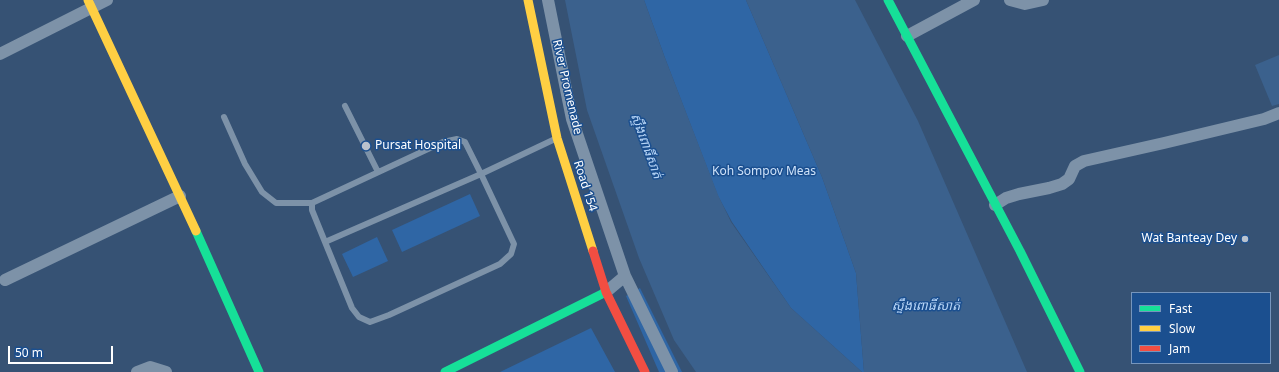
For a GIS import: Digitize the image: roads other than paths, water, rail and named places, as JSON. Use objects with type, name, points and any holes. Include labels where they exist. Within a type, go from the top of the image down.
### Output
[{"type":"street","points":[[0,54],[89,4],[108,0]]},
{"type":"street","name":"Road 154","points":[[528,0],[557,138],[606,292],[644,372]]},
{"type":"street","name":"River Promenade","points":[[548,0],[572,118],[626,276],[672,372]]},
{"type":"street","points":[[888,0],[1020,251],[1080,372]]},
{"type":"street","points":[[907,36],[974,0]]},
{"type":"street","points":[[1010,0],[1025,4],[1043,0]]},
{"type":"street","points":[[89,4],[180,196],[259,372]]},
{"type":"street","points":[[995,205],[1006,198],[1062,184],[1069,179],[1075,166],[1084,161],[1241,125],[1264,119],[1279,113]]},
{"type":"street","points":[[5,280],[180,196]]},
{"type":"street","points":[[445,372],[606,292],[626,276]]},
{"type":"street","points":[[137,372],[150,367],[166,372]]},
{"type":"lane","points":[[345,106],[378,172]]},
{"type":"lane","points":[[224,117],[245,164],[262,192],[276,203],[312,203],[443,142],[457,139],[465,142],[514,244],[511,254],[500,264],[370,322],[359,318],[352,308],[312,210],[312,203]]},
{"type":"lane","points":[[325,242],[481,174],[557,138]]},
{"type":"water","name":"ស្ទឹងពោធិ៍សាត់","points":[[565,0],[644,0],[718,195],[731,222],[791,308],[862,372],[696,372],[674,340],[639,258],[587,110]]},
{"type":"water","name":"ស្ទឹងពោធិ៍សាត់","points":[[746,0],[855,0],[918,121],[1027,372],[864,372],[856,273],[822,177]]},
{"type":"water","points":[[1279,55],[1279,104],[1272,106],[1255,65]]},
{"type":"place","name":"Pursat Hospital","points":[[366,146]]},
{"type":"place","name":"Wat Banteay Dey","points":[[1245,239]]},
{"type":"park label","name":"Koh Sompov Meas","points":[[764,172]]}]
